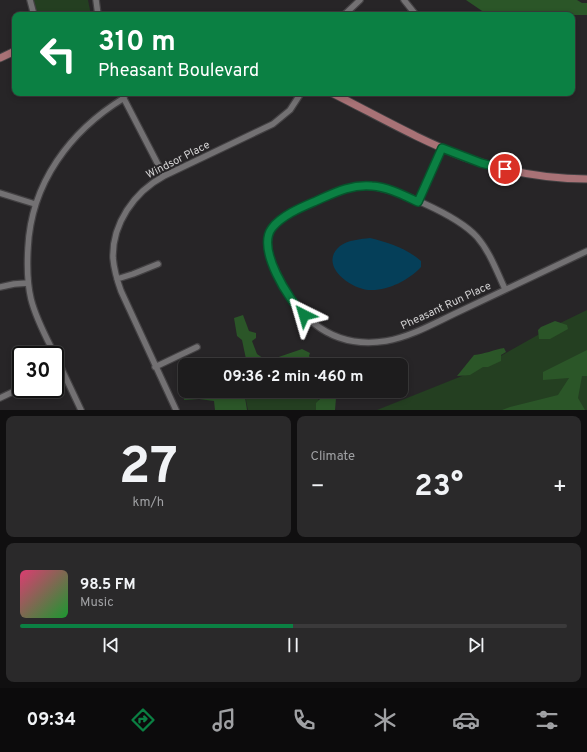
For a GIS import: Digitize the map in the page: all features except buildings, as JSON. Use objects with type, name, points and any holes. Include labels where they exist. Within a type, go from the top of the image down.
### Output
[{"type":"main road","points":[[0,58],[12,52]]},
{"type":"main road","points":[[338,96],[442,148],[481,163],[514,171],[546,176],[587,179]]},
{"type":"street","points":[[30,0],[33,12]]},
{"type":"street","points":[[96,0],[98,12]]},
{"type":"street","points":[[347,12],[360,0]]},
{"type":"street","points":[[404,0],[414,12]]},
{"type":"street","points":[[51,346],[31,300],[28,283],[28,244],[31,219],[35,204],[48,173],[62,152],[72,141],[98,116],[123,96],[164,176]]},
{"type":"street","name":"Windsor Place","points":[[176,410],[124,300],[117,280],[113,249],[114,241],[121,222],[128,208],[138,194],[151,184],[164,176],[273,124],[290,110],[299,96]]},
{"type":"street","points":[[418,202],[442,148]]},
{"type":"street","name":"Pheasant Run Place","points":[[505,290],[487,252],[472,232],[453,218],[392,190],[380,187],[351,187],[313,202],[284,217],[276,223],[270,232],[268,239],[270,255],[277,274],[288,296],[304,315],[324,330],[346,339],[362,342],[387,341],[410,334],[505,290],[587,251]]},
{"type":"street","points":[[0,193],[35,204]]},
{"type":"street","points":[[117,280],[158,264]]},
{"type":"street","points":[[0,287],[28,283]]},
{"type":"street","points":[[155,367],[197,347]]},
{"type":"street","points":[[64,375],[81,410]]},
{"type":"street","points":[[0,398],[12,392]]},
{"type":"green space","points":[[33,0],[88,0],[90,12],[35,12]]},
{"type":"green space","points":[[466,0],[577,0],[582,3],[587,3],[587,15],[575,15],[575,12],[484,12]]},
{"type":"green space","points":[[587,310],[587,410],[377,410],[472,372],[552,327]]},
{"type":"green space","points":[[243,315],[249,331],[256,333],[256,338],[252,341],[257,354],[263,358],[246,358],[242,340],[237,336],[234,318]]},
{"type":"green space","points":[[555,321],[567,325],[568,329],[550,339],[539,339],[538,330],[541,327]]},
{"type":"green space","points":[[504,348],[506,352],[501,355],[501,361],[488,367],[483,367],[470,375],[457,376],[474,355]]},
{"type":"green space","points":[[302,349],[310,353],[310,358],[276,358]]},
{"type":"green space","points":[[587,350],[587,376],[582,376],[578,398],[585,410],[502,410],[558,395],[569,378],[543,380],[543,372]]},
{"type":"green space","points":[[184,398],[245,398],[247,410],[215,410],[214,401],[199,399],[184,400]]},
{"type":"green space","points":[[245,398],[317,398],[325,410],[248,410]]},
{"type":"green space","points":[[321,398],[336,398],[335,410],[316,410],[316,403]]},
{"type":"water","points":[[370,238],[403,249],[421,261],[421,267],[405,280],[378,290],[364,289],[347,282],[335,269],[332,261],[334,253],[340,246],[347,242]]},
{"type":"route","points":[[304,315],[298,310],[288,296],[272,263],[268,247],[268,239],[272,228],[284,217],[343,189],[359,186],[372,186],[388,189],[418,202],[442,148],[481,163],[505,169]]}]
